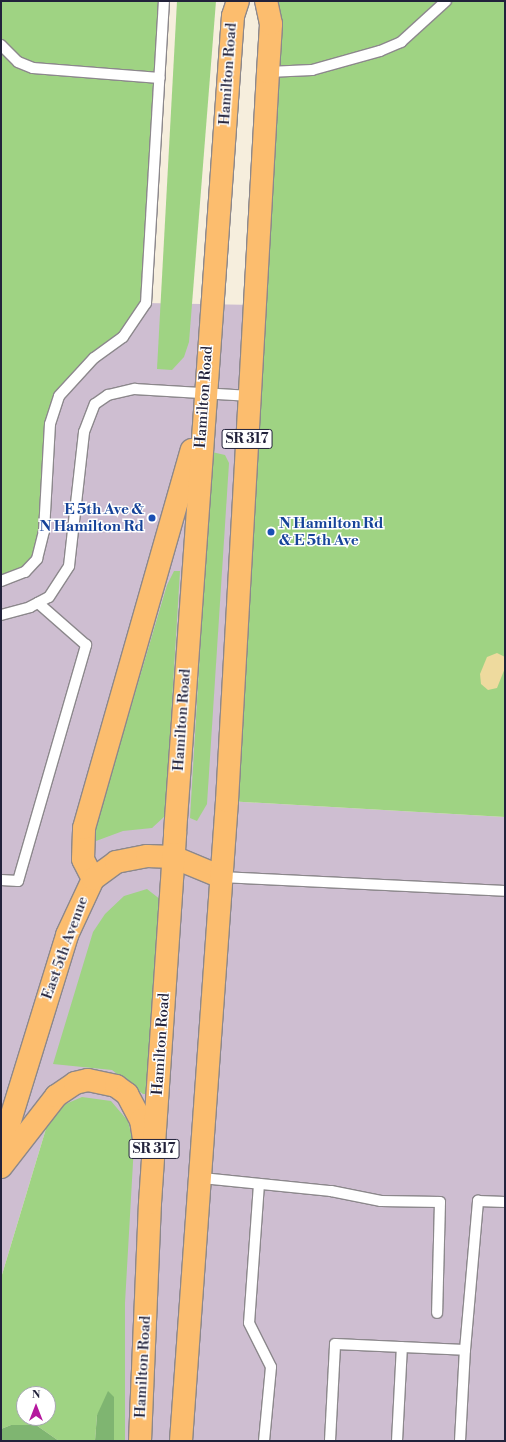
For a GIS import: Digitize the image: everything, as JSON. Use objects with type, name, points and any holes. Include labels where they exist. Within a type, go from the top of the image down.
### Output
[{"type":"main road","name":"Hamilton Road","points":[[140,1441],[150,1204],[204,400],[233,16],[238,1]]},
{"type":"main road","name":"SR 317","points":[[181,1441],[202,1178],[250,396],[271,24],[266,1]]},
{"type":"main road","points":[[94,879],[83,859],[84,828],[204,400]]},
{"type":"main road","name":"East 5th Avenue","points":[[1,1150],[65,943],[94,879],[126,859],[173,857],[221,877]]},
{"type":"main road","points":[[1,1167],[56,1096],[75,1083],[102,1081],[127,1094],[142,1120],[150,1204]]},
{"type":"lane","points":[[1,581],[24,572],[37,559],[44,531],[50,424],[59,396],[94,358],[123,337],[146,303],[164,1]]},
{"type":"lane","points":[[268,72],[312,70],[380,51],[401,42],[446,1]]},
{"type":"lane","points":[[1,45],[18,62],[33,68],[160,78]]},
{"type":"lane","points":[[1,615],[38,603],[56,589],[70,566],[84,432],[95,404],[123,390],[204,400],[250,396]]},
{"type":"lane","points":[[1,880],[18,881],[86,645],[38,603]]},
{"type":"lane","points":[[221,877],[505,891]]},
{"type":"lane","points":[[202,1178],[331,1191],[381,1201],[440,1202],[436,1313]]},
{"type":"lane","points":[[259,1184],[249,1323],[271,1367],[264,1441]]},
{"type":"lane","points":[[460,1441],[478,1201],[505,1202]]},
{"type":"lane","points":[[330,1441],[335,1344],[466,1350]]},
{"type":"lane","points":[[397,1441],[402,1347]]},
{"type":"shaded area","points":[[146,303],[256,305],[227,801],[505,817],[505,1441],[125,1441],[125,1303],[48,1122],[1,1278],[1,581],[59,396]]},
{"type":"green space","points":[[1,1],[164,1],[148,273],[136,322],[59,396],[37,559],[1,581]]},
{"type":"green space","points":[[177,1],[216,1],[189,342],[184,357],[172,370],[157,369]]},
{"type":"green space","points":[[266,1],[505,1],[505,817],[227,801]]},
{"type":"green space","points":[[212,452],[225,455],[229,463],[207,804],[197,821],[190,818]]},
{"type":"green space","points":[[174,571],[180,571],[165,816],[152,828],[123,831],[96,841],[92,839],[167,585]]},
{"type":"green space","points":[[147,889],[161,900],[149,1094],[143,1094],[112,1070],[53,1064],[93,932],[105,914],[124,896]]},
{"type":"green space","points":[[82,1097],[111,1101],[128,1121],[134,1145],[125,1303],[125,1441],[114,1441],[114,1397],[97,1415],[95,1441],[59,1441],[37,1426],[56,1426],[56,1386],[16,1386],[16,1425],[11,1425],[1,1429],[1,1278],[48,1122],[61,1106]]},
{"type":"green space","points":[[108,1391],[114,1397],[114,1441],[95,1441],[97,1415]]},
{"type":"green space","points":[[11,1425],[37,1426],[59,1441],[1,1441],[1,1429]]},
{"type":"sand","points":[[497,653],[505,657],[505,668],[497,688],[488,690],[481,684],[480,674],[487,657]]},
{"type":"place","name":"E 5th Ave & N Hamilton Rd","points":[[152,518]]},
{"type":"place","name":"N Hamilton Rd & E 5th Ave","points":[[271,532]]}]
